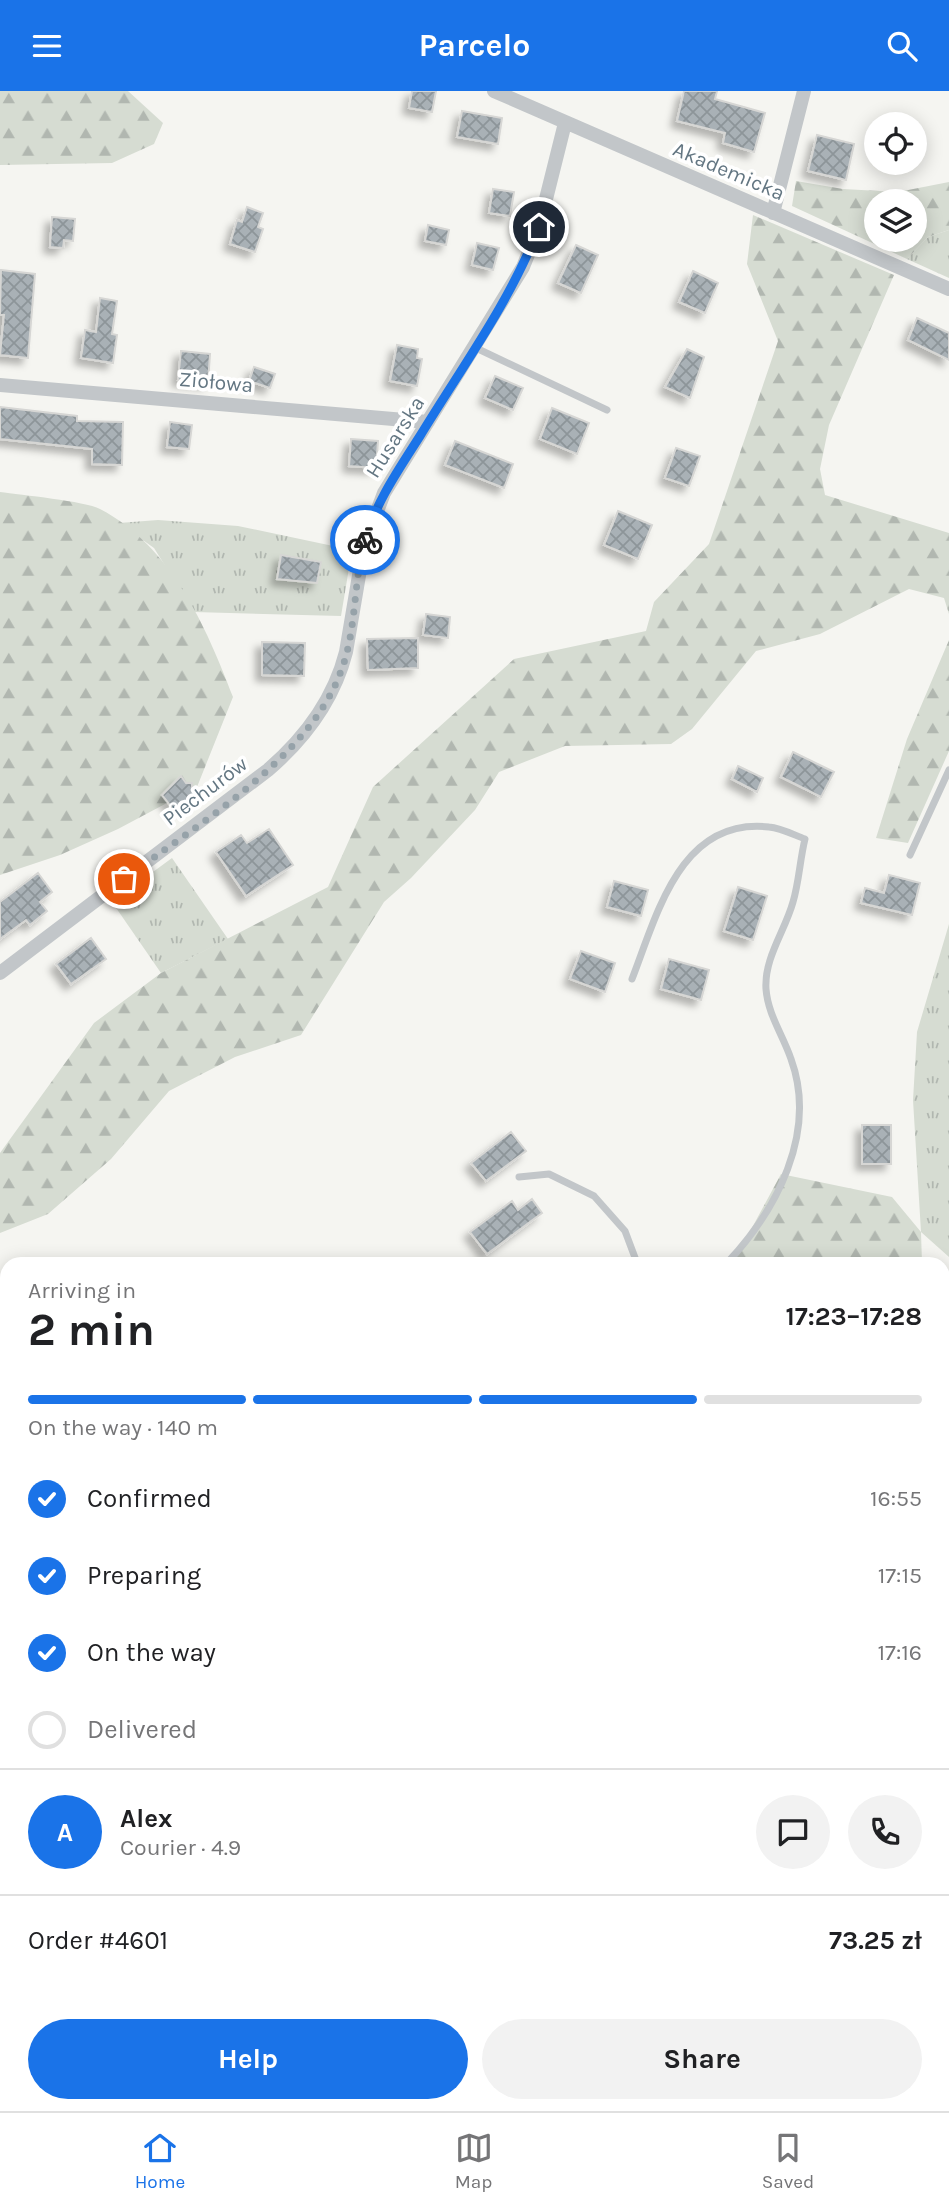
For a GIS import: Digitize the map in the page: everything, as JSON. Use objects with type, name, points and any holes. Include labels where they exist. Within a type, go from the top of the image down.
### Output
[{"type":"street","name":"Akademicka","points":[[494,91],[949,289]]},
{"type":"street","points":[[773,213],[804,91]]},
{"type":"street","name":"Husarska","points":[[268,770],[301,736],[334,688],[346,652],[370,524],[384,493],[476,348],[523,267],[535,237],[565,123]]},
{"type":"street","name":"Ziołowa","points":[[0,385],[428,422]]},
{"type":"street","name":"Piechurów","points":[[0,973],[268,770]]},
{"type":"lane","points":[[476,348],[607,410]]},
{"type":"lane","points":[[910,855],[949,770]]},
{"type":"lane","points":[[632,979],[667,890],[682,865],[699,847],[733,827],[771,827],[805,839],[793,902],[769,963],[766,987],[770,1012],[792,1061],[797,1086],[799,1099],[794,1145],[784,1183],[764,1219],[732,1257]]},
{"type":"lane","points":[[519,1177],[549,1174],[594,1196],[625,1231],[636,1257]]},
{"type":"green space","points":[[0,91],[128,91],[163,123],[154,144],[112,163],[0,165]]},
{"type":"green space","points":[[796,181],[864,190],[864,239],[792,206]]},
{"type":"green space","points":[[949,182],[949,230],[928,237],[927,189],[913,189]]},
{"type":"green space","points":[[753,215],[894,275],[829,425],[820,469],[825,495],[949,533],[949,614],[944,598],[909,589],[820,634],[756,651],[692,729],[671,744],[565,746],[499,772],[475,810],[411,878],[384,902],[301,1035],[235,1057],[169,1091],[111,1159],[48,1214],[0,1233],[0,1153],[94,1023],[161,973],[328,887],[373,787],[514,659],[646,631],[654,602],[709,544],[778,341],[747,264]]},
{"type":"green space","points":[[949,230],[949,278],[907,259],[914,252],[927,252],[928,237]]},
{"type":"green space","points":[[892,252],[914,252],[907,259]]},
{"type":"green space","points":[[0,492],[92,506],[125,525],[147,544],[183,590],[198,616],[233,697],[197,787],[118,829],[60,855],[0,875]]},
{"type":"green space","points":[[158,520],[238,526],[352,550],[341,616],[194,612],[154,548],[119,523]]},
{"type":"green space","points":[[949,640],[949,751],[908,843],[876,838],[907,739]]},
{"type":"green space","points":[[172,858],[228,939],[161,973],[112,902]]},
{"type":"green space","points":[[949,924],[949,1257],[921,1232],[913,1100],[917,1032]]},
{"type":"green space","points":[[781,1174],[892,1197],[921,1232],[922,1257],[736,1257]]},
{"type":"building","points":[[412,91],[436,91],[432,112],[409,108]]},
{"type":"building","points":[[684,91],[717,91],[715,99],[765,113],[754,152],[723,143],[725,133],[677,121]]},
{"type":"building","points":[[462,111],[502,118],[498,144],[457,137]]},
{"type":"building","points":[[817,135],[854,144],[846,180],[808,171]]},
{"type":"building","points":[[493,189],[514,192],[510,216],[489,213]]},
{"type":"building","points":[[247,207],[263,213],[258,227],[263,229],[255,252],[230,244],[237,220],[242,222]]},
{"type":"building","points":[[52,217],[75,219],[73,241],[64,240],[63,248],[50,247]]},
{"type":"building","points":[[428,225],[449,230],[446,245],[425,241]]},
{"type":"building","points":[[477,243],[499,248],[493,270],[472,265]]},
{"type":"building","points":[[576,245],[598,255],[581,293],[558,283]]},
{"type":"building","points":[[1,270],[35,274],[28,358],[0,355],[4,315],[0,315]]},
{"type":"building","points":[[693,271],[718,283],[705,313],[679,302]]},
{"type":"building","points":[[100,298],[117,301],[112,334],[117,335],[113,363],[81,358],[85,330],[96,332]]},
{"type":"building","points":[[917,318],[949,333],[949,360],[908,340]]},
{"type":"building","points":[[397,345],[418,349],[417,358],[422,359],[417,386],[390,381]]},
{"type":"building","points":[[687,349],[704,357],[690,398],[665,387]]},
{"type":"building","points":[[181,351],[210,354],[208,383],[178,380]]},
{"type":"building","points":[[254,367],[275,374],[270,388],[249,381]]},
{"type":"building","points":[[495,376],[523,388],[513,410],[485,398]]},
{"type":"building","points":[[0,407],[77,416],[77,421],[123,422],[122,465],[92,464],[92,449],[0,439]]},
{"type":"building","points":[[552,408],[589,423],[577,454],[540,439]]},
{"type":"building","points":[[170,422],[192,425],[189,449],[167,447]]},
{"type":"building","points":[[351,439],[378,441],[376,468],[349,466]]},
{"type":"building","points":[[455,441],[513,464],[504,488],[445,465]]},
{"type":"building","points":[[676,448],[700,456],[689,486],[665,478]]},
{"type":"building","points":[[618,511],[652,525],[638,559],[604,545]]},
{"type":"building","points":[[281,555],[321,562],[317,583],[277,579]]},
{"type":"building","points":[[426,614],[450,617],[448,638],[423,635]]},
{"type":"building","points":[[418,638],[418,668],[368,670],[367,639]]},
{"type":"building","points":[[262,642],[305,643],[304,676],[262,675]]},
{"type":"building","points":[[793,752],[834,772],[821,797],[781,777]]},
{"type":"building","points":[[738,766],[763,778],[757,792],[732,779]]},
{"type":"building","points":[[181,776],[186,783],[192,783],[196,795],[173,809],[162,795]]},
{"type":"building","points":[[269,829],[293,865],[246,896],[216,852],[241,835],[247,843]]},
{"type":"building","points":[[38,873],[52,892],[40,902],[47,911],[30,925],[26,920],[0,939],[0,902]]},
{"type":"building","points":[[889,875],[920,883],[912,915],[861,903],[865,888],[884,893]]},
{"type":"building","points":[[614,881],[648,890],[641,916],[607,907]]},
{"type":"building","points":[[738,887],[767,896],[753,940],[724,931]]},
{"type":"building","points":[[91,938],[106,959],[71,984],[56,964]]},
{"type":"building","points":[[581,951],[615,963],[605,992],[570,979]]},
{"type":"building","points":[[669,959],[709,970],[701,1000],[661,989]]},
{"type":"building","points":[[862,1125],[891,1125],[891,1164],[862,1164]]},
{"type":"building","points":[[511,1132],[526,1151],[486,1181],[471,1163]]},
{"type":"building","points":[[532,1199],[542,1213],[487,1254],[470,1232],[512,1201],[518,1210]]},
{"type":"way so far","points":[[124,879],[268,770],[285,755],[326,702],[342,670],[365,540]]},
{"type":"route","points":[[365,540],[384,493],[488,328],[523,267],[539,227]]}]
